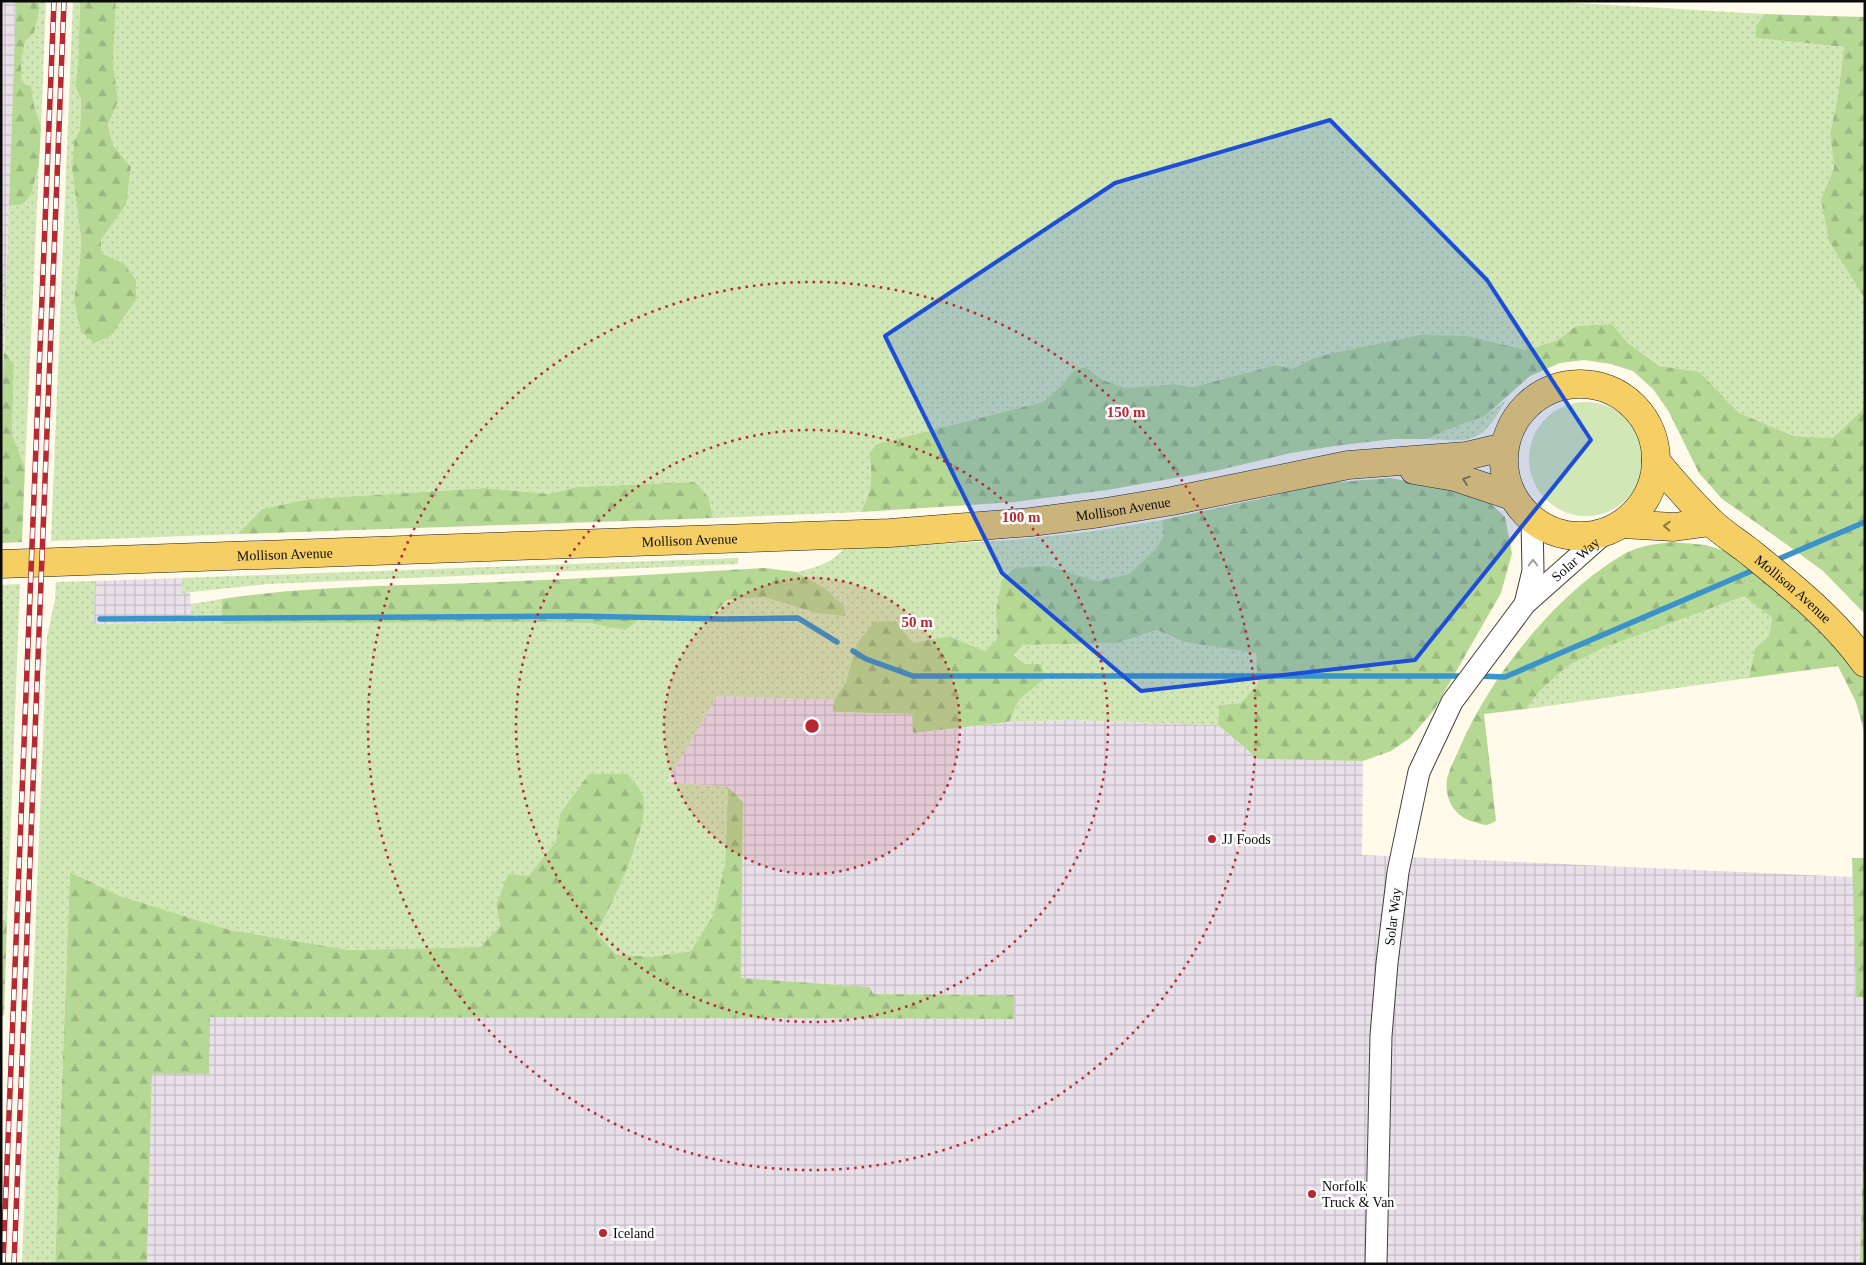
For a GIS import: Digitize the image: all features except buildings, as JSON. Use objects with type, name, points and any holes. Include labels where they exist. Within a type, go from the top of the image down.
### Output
[{"type":"main road","points":[[1614,528],[1632,517],[1649,493],[1656,461],[1652,434],[1640,412],[1618,393],[1586,384],[1552,388],[1524,406],[1515,419],[1504,447],[1503,467],[1512,496],[1532,521],[1564,535],[1579,537],[1614,528],[1674,527],[1711,522]]},
{"type":"main road","name":"Mollison Avenue","points":[[1,564],[940,530],[1030,522],[1100,513],[1181,500],[1318,470],[1371,462],[1466,456],[1504,447]]},
{"type":"main road","name":"Mollison Avenue","points":[[1656,461],[1711,522],[1785,581],[1826,619],[1855,649],[1865,663]]},
{"type":"main road","name":"Mollison Avenue","points":[[1371,462],[1454,476],[1512,496]]},
{"type":"street","name":"Solar Way","points":[[1525,604],[1533,571],[1532,521]]},
{"type":"street","name":"Solar Way","points":[[1376,1264],[1382,1036],[1387,963],[1398,872],[1419,772],[1452,702],[1525,604],[1614,528]]},
{"type":"highlighted area","points":[[1330,120],[1487,280],[1591,440],[1415,660],[1141,691],[1002,573],[885,336],[1115,183]]},
{"type":"shaded area","points":[[1,1],[16,1],[1,442]]},
{"type":"shaded area","points":[[182,578],[182,592],[190,592],[192,622],[93,624],[95,581]]},
{"type":"shaded area","points":[[717,696],[834,700],[834,712],[912,714],[914,733],[1009,722],[1071,720],[1218,725],[1258,759],[1363,761],[1362,855],[1853,877],[1856,997],[1865,998],[1865,1082],[1860,1264],[147,1264],[152,1074],[210,1017],[1014,1019],[1013,995],[872,994],[870,987],[741,978],[743,802],[728,787],[667,782]]},
{"type":"green space","points":[[16,1],[38,1],[40,8],[34,33],[25,42],[21,62],[22,83],[31,86],[34,105],[41,127],[39,164],[31,195],[22,205],[9,205]]},
{"type":"green space","points":[[38,1],[46,1],[41,127],[34,105],[31,86],[22,83],[21,62],[25,42],[34,33],[40,8]]},
{"type":"green space","points":[[73,1],[80,1],[78,68],[75,86],[81,99],[80,130],[74,141],[72,168],[81,239],[80,261],[74,300],[123,263],[101,253],[101,240],[126,205],[131,167],[113,145],[108,125],[118,101],[113,63],[116,1],[1543,1],[1764,14],[1756,26],[1755,38],[1844,47],[1838,96],[1830,134],[1834,168],[1821,199],[1865,299],[1865,403],[1861,411],[1833,438],[1794,436],[1739,413],[1699,373],[1661,366],[1628,343],[1612,324],[1576,326],[1558,340],[1526,350],[1468,336],[1316,357],[1292,369],[1276,365],[1193,387],[1174,384],[1126,388],[1103,380],[1085,367],[1074,370],[1060,387],[1043,402],[877,444],[869,453],[871,484],[861,512],[713,518],[711,505],[694,482],[577,487],[549,494],[486,488],[309,499],[262,509],[238,534],[51,541]]},
{"type":"green space","points":[[80,1],[116,1],[113,63],[118,101],[108,125],[113,145],[131,167],[126,205],[101,240],[101,253],[123,263],[136,280],[136,300],[111,335],[95,343],[81,332],[74,300],[80,261],[81,239],[72,168],[74,141],[80,130],[81,99],[75,86],[78,68]]},
{"type":"green space","points":[[1764,14],[1865,17],[1865,299],[1829,241],[1821,199],[1834,168],[1830,134],[1838,96],[1844,47],[1755,38],[1756,26]]},
{"type":"green space","points":[[39,164],[25,468],[12,434],[14,365],[4,351],[9,205],[22,205],[31,195]]},
{"type":"green space","points":[[1612,324],[1628,343],[1660,366],[1699,372],[1739,413],[1794,436],[1833,438],[1861,411],[1865,403],[1865,614],[1823,571],[1722,499],[1699,473],[1669,412],[1653,389],[1633,371],[1611,364],[1584,360],[1560,363],[1530,376],[1485,416],[1427,439],[1393,439],[1334,446],[1291,453],[1215,471],[1107,490],[1015,502],[861,512],[871,484],[869,453],[877,444],[1043,402],[1060,387],[1074,370],[1085,367],[1103,380],[1126,388],[1174,384],[1193,387],[1276,365],[1292,369],[1316,357],[1420,335],[1468,336],[1526,350],[1558,340],[1576,326]]},
{"type":"green space","points":[[4,351],[14,365],[12,434],[25,468],[22,542],[1,543],[1,442]]},
{"type":"green space","points":[[1506,400],[1490,425],[1475,437],[1456,440],[1427,439],[1485,416]]},
{"type":"green space","points":[[1586,402],[1608,407],[1626,419],[1638,437],[1643,459],[1638,481],[1626,499],[1608,511],[1586,516],[1564,511],[1546,499],[1534,481],[1529,459],[1534,437],[1546,419],[1564,407]]},
{"type":"green space","points":[[1390,478],[1463,491],[1489,502],[1505,517],[1512,553],[1501,593],[1434,710],[1410,738],[1391,751],[1363,761],[1258,759],[1218,725],[1219,705],[1241,703],[1258,683],[1256,653],[1184,642],[1157,630],[1117,643],[1023,645],[1014,655],[1025,664],[1041,664],[1045,678],[1019,700],[1009,722],[913,733],[912,714],[833,712],[834,700],[846,682],[856,645],[874,622],[896,621],[913,643],[949,636],[985,651],[997,639],[996,611],[1002,580],[1015,568],[1049,566],[1097,581],[1129,574],[1155,550],[1164,536],[1162,520],[1326,483]]},
{"type":"green space","points":[[694,482],[708,497],[713,518],[238,534],[262,509],[309,499],[486,488],[549,494],[577,487]]},
{"type":"green space","points":[[1162,520],[1165,536],[1155,550],[1129,574],[1097,581],[1049,566],[996,611],[997,639],[985,651],[949,636],[913,643],[896,621],[856,645],[846,682],[834,700],[717,696],[667,782],[728,787],[725,864],[713,915],[691,951],[650,957],[616,954],[597,935],[639,838],[560,814],[556,841],[529,877],[508,874],[496,904],[500,926],[480,947],[349,950],[230,930],[120,896],[70,872],[55,1264],[22,1264],[47,637],[55,599],[56,582],[95,581],[94,624],[191,622],[191,604],[222,599],[222,624],[589,623],[625,630],[639,620],[707,621],[727,600],[764,597],[816,613],[844,606],[825,588],[796,572],[822,564],[834,558],[844,549],[1013,540],[1087,532]]},
{"type":"green space","points":[[1673,542],[1706,545],[1731,553],[1789,599],[1865,680],[1865,735],[1856,702],[1838,666],[1749,678],[1755,648],[1769,636],[1772,618],[1744,596],[1603,648],[1566,667],[1540,691],[1526,709],[1484,714],[1496,821],[1485,825],[1468,820],[1462,816],[1449,800],[1447,794],[1448,775],[1473,720],[1488,693],[1526,641],[1571,594],[1619,557],[1638,548]]},
{"type":"green space","points":[[738,558],[738,564],[268,584],[182,593],[182,578]]},
{"type":"green space","points":[[765,568],[796,572],[825,588],[844,606],[845,616],[816,613],[764,597],[727,600],[707,621],[639,620],[625,630],[589,623],[222,624],[222,599],[256,594],[359,587],[564,579]]},
{"type":"green space","points":[[20,584],[7,922],[1,918],[1,585]]},
{"type":"green space","points":[[1744,595],[1772,618],[1769,636],[1755,648],[1749,678],[1526,709],[1540,691],[1566,667],[1603,648]]},
{"type":"green space","points":[[1157,630],[1184,642],[1257,653],[1258,683],[1241,703],[1219,705],[1218,725],[1071,720],[1009,722],[1019,700],[1035,686],[1025,664],[1014,654],[1023,645],[1117,643]]},
{"type":"green space","points":[[589,774],[628,774],[639,788],[643,797],[644,810],[641,827],[628,866],[597,934],[616,954],[650,957],[691,951],[713,915],[725,864],[728,787],[743,802],[741,978],[870,987],[873,994],[1014,995],[1014,1019],[210,1017],[209,1074],[152,1074],[147,1264],[55,1264],[70,872],[120,896],[230,930],[349,950],[480,947],[500,926],[496,904],[508,874],[529,876],[556,841],[560,814]]},
{"type":"green space","points":[[1852,858],[1865,858],[1865,998],[1856,997]]},
{"type":"green space","points":[[1,918],[7,922],[4,1015],[1,1016]]},
{"type":"green space","points":[[1865,1082],[1865,1264],[1860,1264]]},
{"type":"waterway","points":[[1774,561],[1865,522]]},
{"type":"waterway","points":[[1478,676],[1505,677],[1756,569]]},
{"type":"waterway","points":[[100,619],[575,616],[723,619],[798,618],[837,642]]},
{"type":"waterway","points":[[853,651],[866,659],[913,676],[1466,676]]},
{"type":"railway","points":[[3,1264],[54,1]]},
{"type":"railway","points":[[14,1264],[64,1]]},
{"type":"place","name":"JJ Foods","points":[[1212,839]]},
{"type":"place","name":"Norfolk Truck & Van","points":[[1312,1194]]},
{"type":"place","name":"Iceland","points":[[603,1233]]}]
